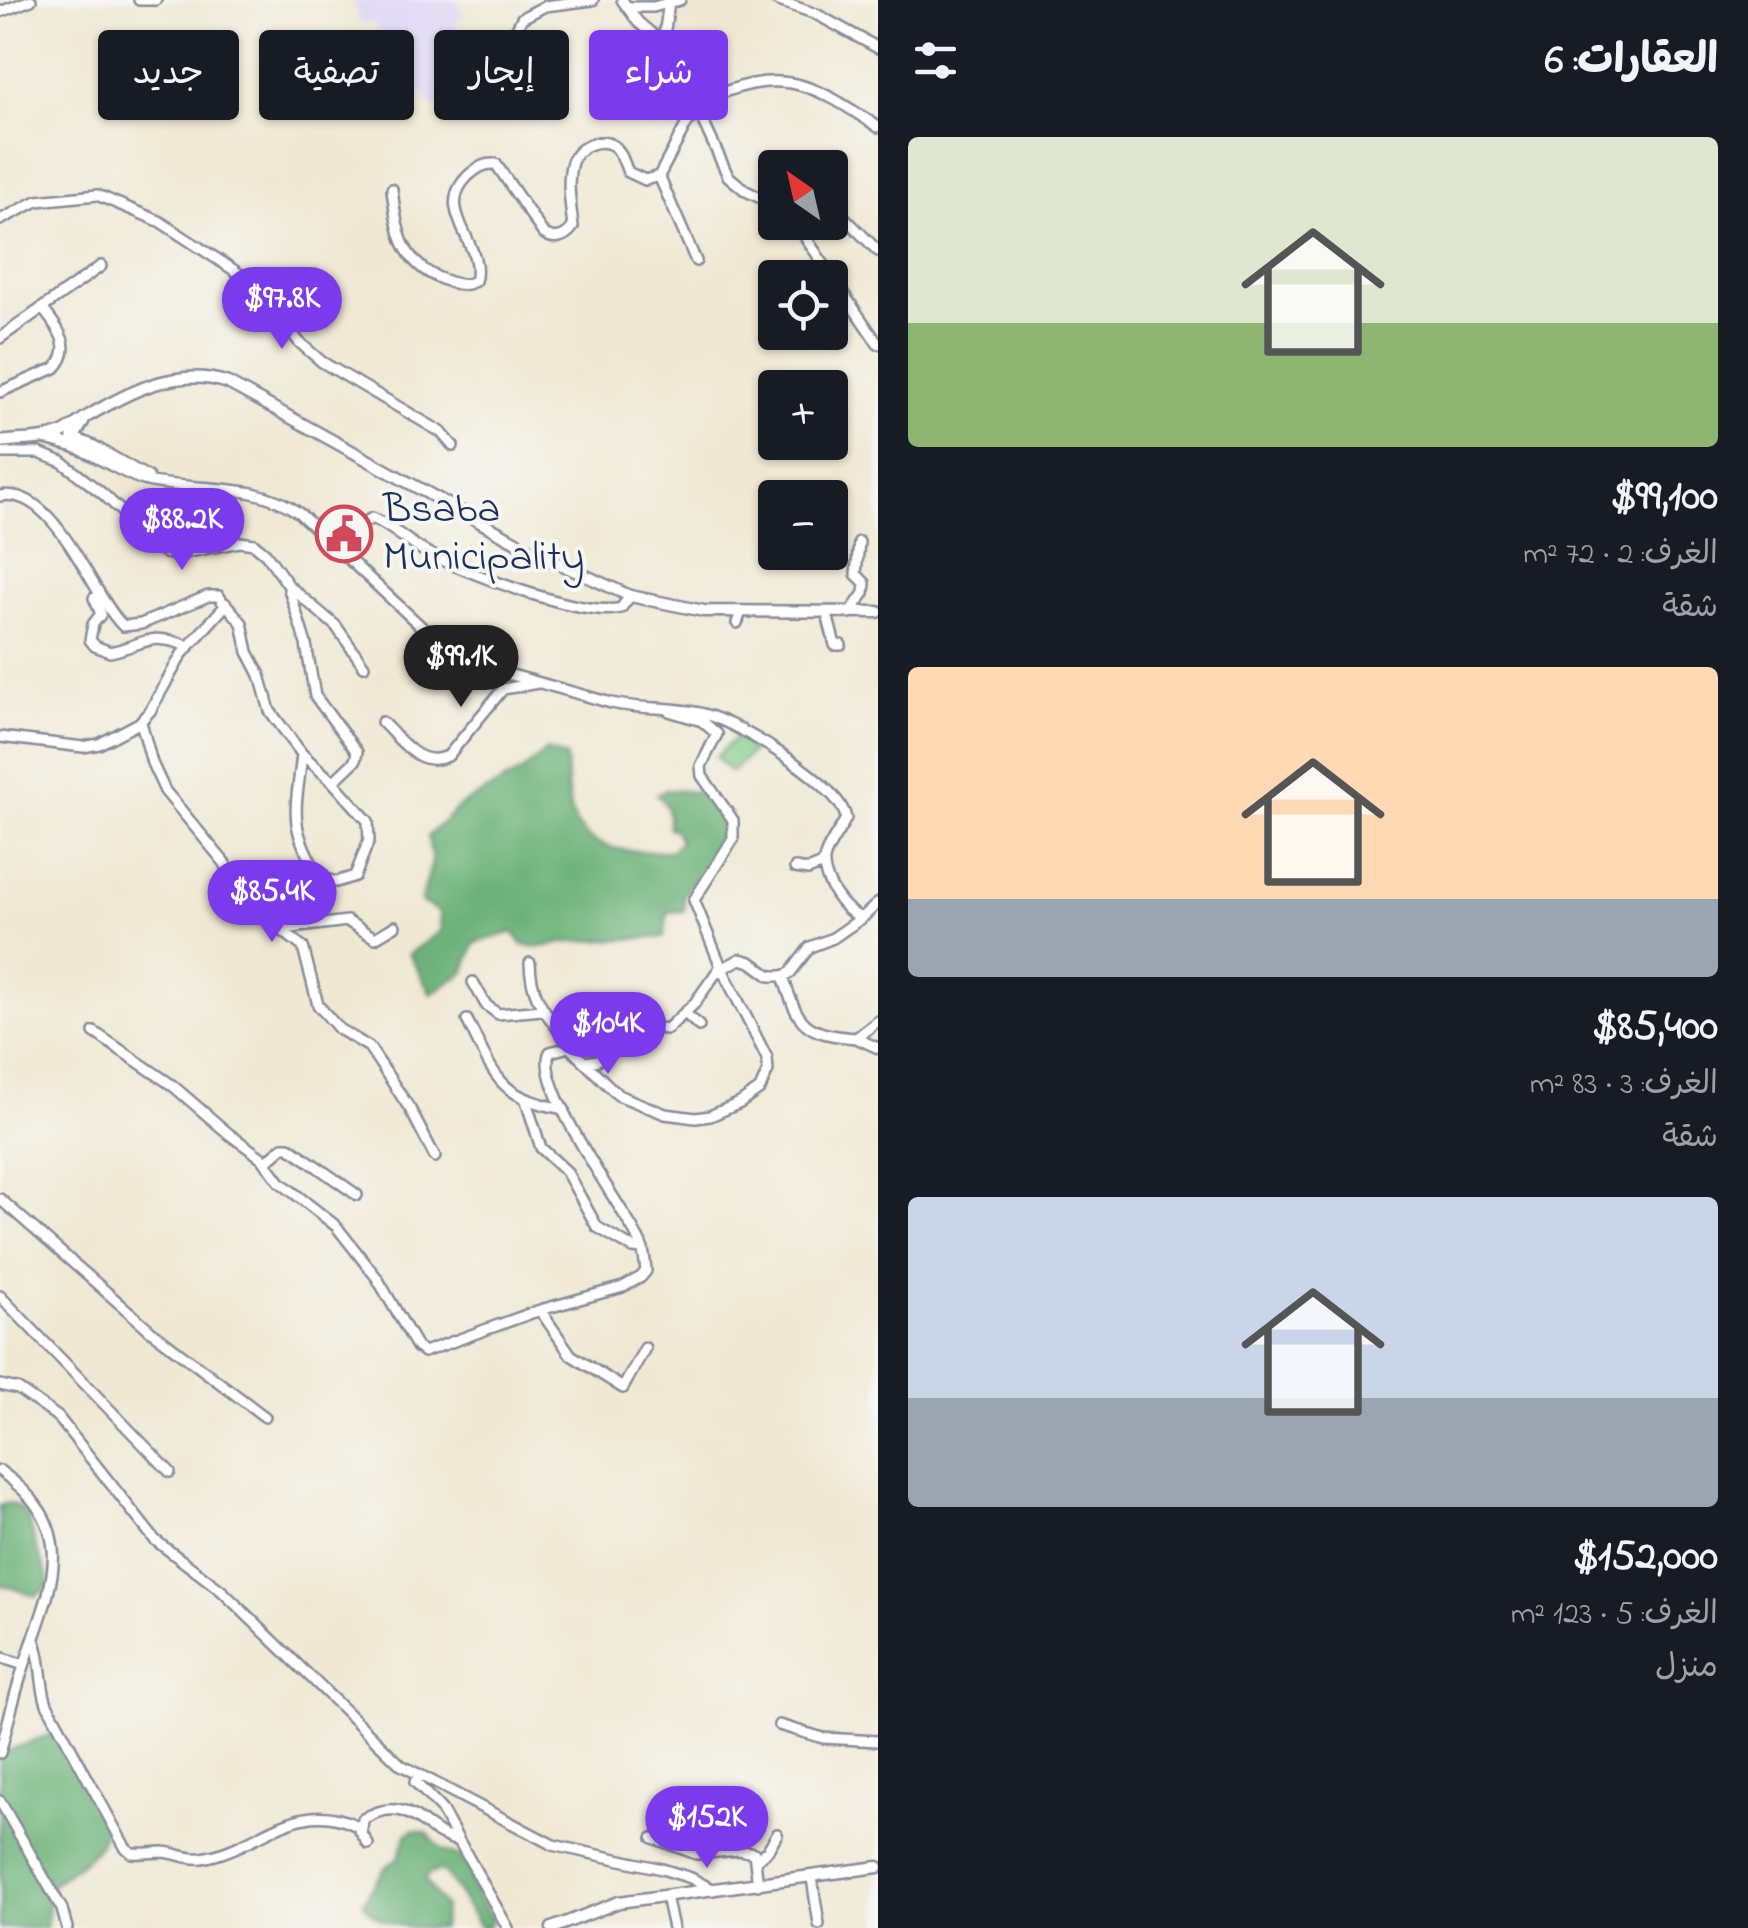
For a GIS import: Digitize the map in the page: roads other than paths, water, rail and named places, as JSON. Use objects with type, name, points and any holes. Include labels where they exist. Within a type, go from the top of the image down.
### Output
[{"type":"street","points":[[0,12],[31,0]]},
{"type":"street","points":[[139,0],[156,0]]},
{"type":"street","points":[[516,30],[522,18],[545,6],[592,0]]},
{"type":"street","points":[[776,0],[816,14],[878,48]]},
{"type":"street","points":[[625,4],[653,7],[674,1]]},
{"type":"street","points":[[666,30],[674,1]]},
{"type":"street","points":[[625,4],[650,30]]},
{"type":"street","points":[[728,91],[765,80],[793,82],[878,127]]},
{"type":"street","points":[[392,189],[401,235],[414,264],[448,282],[469,284],[475,281],[478,267],[454,202],[458,187],[483,164],[491,162],[501,167],[532,220],[549,237],[566,235],[572,227],[572,160],[599,142],[614,145],[628,172],[636,178],[660,176],[690,120]]},
{"type":"street","points":[[704,120],[728,176],[758,197]]},
{"type":"street","points":[[660,176],[696,261]]},
{"type":"street","points":[[0,220],[37,201],[97,194],[159,221],[243,276],[265,297],[299,342],[322,362],[441,432],[452,446]]},
{"type":"street","points":[[848,220],[878,251]]},
{"type":"street","points":[[808,240],[878,344]]},
{"type":"street","points":[[0,338],[101,266]]},
{"type":"street","points":[[0,392],[55,368],[62,361],[64,338],[43,308]]},
{"type":"street","points":[[65,439],[86,418],[153,384],[212,377],[228,382],[538,554],[630,596],[739,617],[878,612]]},
{"type":"street","points":[[0,442],[65,439],[134,476],[154,482],[277,499],[299,513],[441,645],[472,662],[634,708],[686,710],[719,718],[832,791],[846,818],[823,864],[836,894],[852,914],[862,918]]},
{"type":"street","points":[[0,453],[39,453],[62,462],[103,494],[165,553],[240,542],[254,544],[266,554],[288,586],[336,626],[364,666]]},
{"type":"street","points":[[0,496],[20,496],[43,514],[66,540],[114,616],[126,627],[208,596],[219,596],[242,623],[266,703],[302,754],[334,782],[368,821],[368,840],[355,876],[336,882],[320,878],[300,838],[294,808],[302,754]]},
{"type":"street","points":[[350,560],[361,525],[372,518],[424,551],[497,584],[601,611],[621,608],[630,596]]},
{"type":"street","points":[[850,614],[864,593],[865,584],[856,574],[858,542]]},
{"type":"street","points":[[92,585],[101,614],[93,624],[90,640],[94,646],[110,652],[131,643],[164,639],[188,646]]},
{"type":"street","points":[[288,586],[306,644],[315,696],[357,752],[355,761],[334,782]]},
{"type":"street","points":[[0,737],[83,748],[142,722],[188,646],[224,609],[225,603]]},
{"type":"street","points":[[827,614],[832,640],[835,645],[842,644]]},
{"type":"street","points":[[382,722],[418,756],[440,760],[448,756],[503,689],[540,682]]},
{"type":"street","points":[[530,963],[530,986],[542,1010],[573,1051],[628,1101],[665,1114],[710,1116],[752,1096],[765,1081],[767,1058],[722,968],[694,900],[733,839],[733,820],[702,776],[700,766],[717,734],[702,721],[669,711]]},
{"type":"street","points":[[142,722],[152,763],[165,791],[224,862],[247,903],[303,947],[321,1010],[339,1028],[369,1047],[410,1109],[435,1158]]},
{"type":"street","points":[[795,868],[808,870],[823,864]]},
{"type":"street","points":[[645,1013],[662,1030],[667,1030],[722,968],[740,959],[770,976],[784,976],[810,947],[833,938],[878,904]]},
{"type":"street","points":[[283,929],[347,921],[375,938],[395,926]]},
{"type":"street","points":[[784,976],[793,1007],[804,1026],[824,1035],[856,1038],[878,1048]]},
{"type":"street","points":[[473,982],[486,1005],[498,1014],[542,1010]]},
{"type":"street","points":[[685,1013],[698,1026]]},
{"type":"street","points":[[468,1020],[508,1091],[526,1101],[564,1109]]},
{"type":"street","points":[[856,1038],[878,1021]]},
{"type":"street","points":[[94,1032],[172,1085],[266,1162],[280,1182],[336,1226],[377,1278],[417,1348],[424,1352],[540,1310],[632,1283],[646,1270],[643,1249],[598,1176],[546,1064],[554,1050],[564,1046],[573,1051]]},
{"type":"street","points":[[583,1061],[598,1060],[608,1046]]},
{"type":"street","points":[[526,1101],[541,1148],[566,1171],[598,1226],[633,1248],[643,1249]]},
{"type":"street","points":[[266,1162],[283,1147],[289,1147],[357,1196]]},
{"type":"street","points":[[0,1199],[151,1331],[264,1418]]},
{"type":"street","points":[[0,1296],[170,1472]]},
{"type":"street","points":[[540,1310],[571,1355],[623,1388],[644,1348]]},
{"type":"street","points":[[0,1386],[18,1389],[58,1417],[154,1540],[233,1601],[332,1695],[390,1757],[553,1844],[662,1869],[713,1890]]},
{"type":"street","points":[[0,1471],[32,1498],[52,1536],[54,1574],[0,1752]]},
{"type":"street","points":[[34,1639],[40,1657],[40,1685],[47,1704],[132,1853],[166,1852],[197,1859],[244,1847],[290,1820],[325,1815],[362,1829]]},
{"type":"street","points":[[0,1657],[24,1665]]},
{"type":"street","points":[[780,1724],[823,1738],[878,1741]]},
{"type":"street","points":[[419,1774],[415,1782],[442,1809],[508,1928]]},
{"type":"street","points":[[0,1801],[62,1909],[68,1928]]},
{"type":"street","points":[[368,1844],[362,1829],[364,1819],[399,1811],[423,1819],[441,1838],[459,1842]]},
{"type":"street","points":[[757,1859],[777,1834]]},
{"type":"street","points":[[654,1838],[696,1854],[748,1851],[757,1859],[758,1885]]},
{"type":"street","points":[[552,1928],[620,1902],[878,1867]]},
{"type":"street","points":[[812,1878],[819,1924]]},
{"type":"street","points":[[666,1896],[672,1928]]},
{"type":"place","name":"Bsaba Municipality","points":[[344,534]]}]
